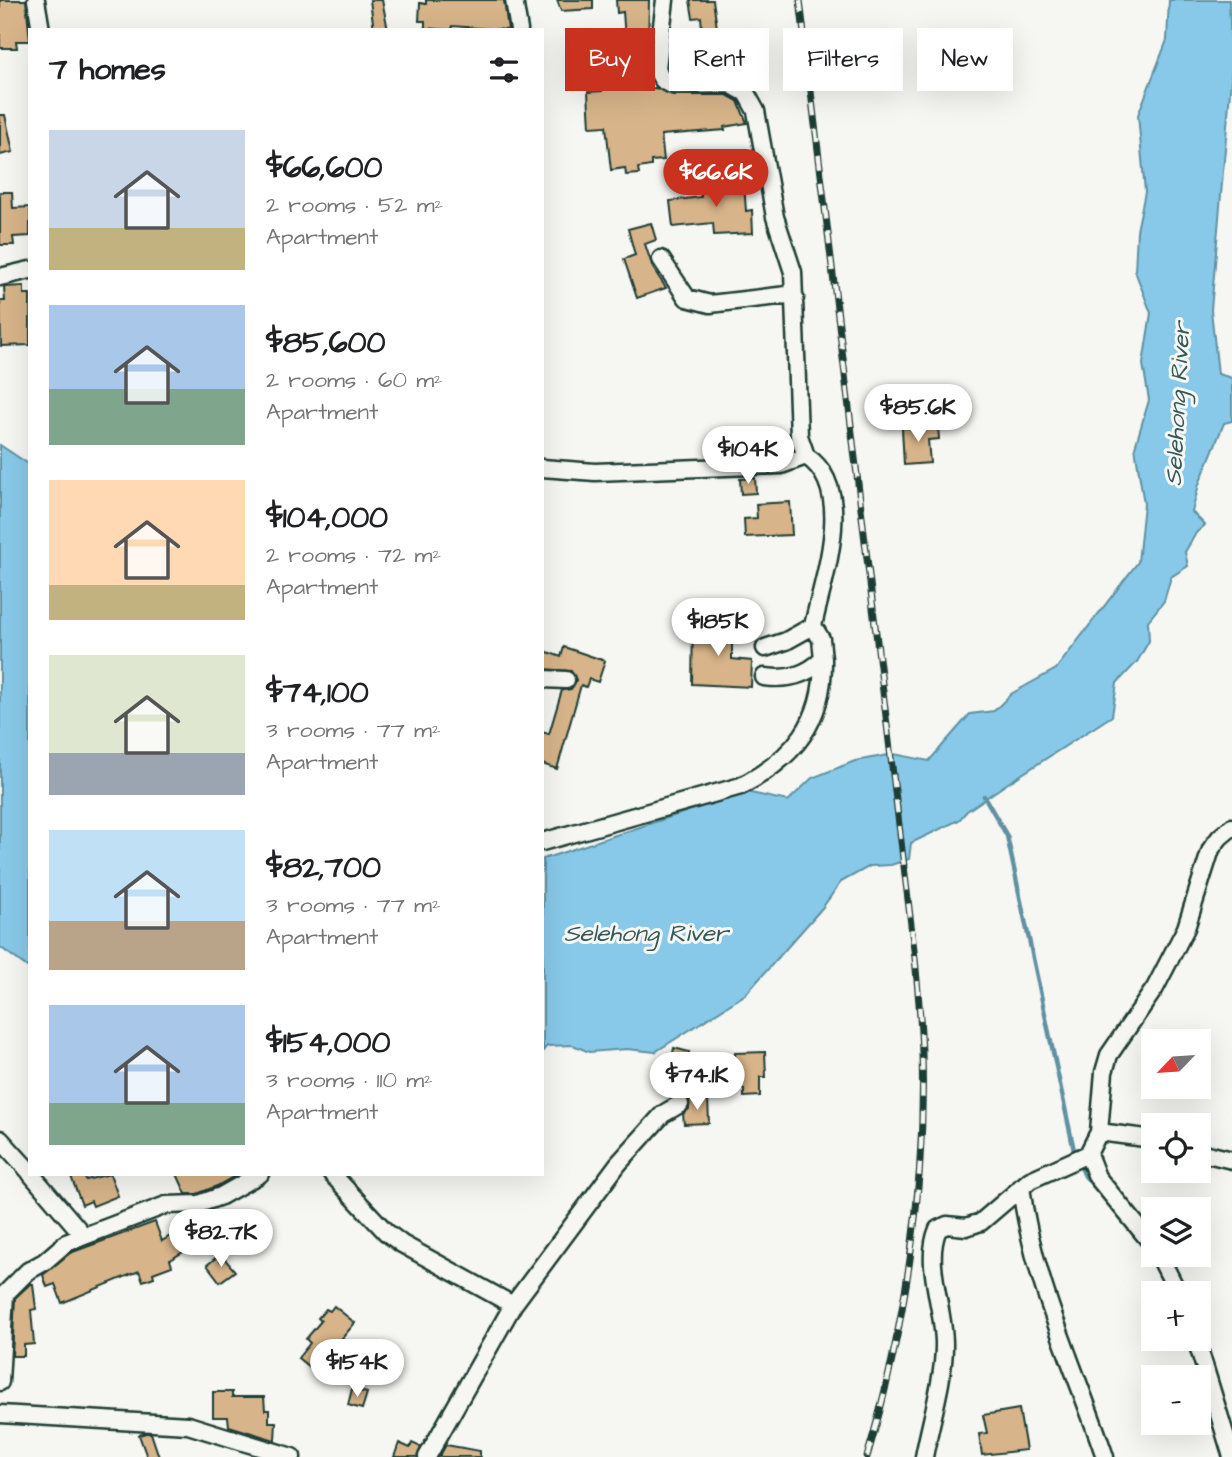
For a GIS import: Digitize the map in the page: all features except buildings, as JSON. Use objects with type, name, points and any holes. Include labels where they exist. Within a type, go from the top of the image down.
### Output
[{"type":"street","points":[[36,0],[41,28]]},
{"type":"street","points":[[514,0],[519,28]]},
{"type":"street","points":[[544,841],[741,786],[771,770],[800,740],[815,711],[824,681],[821,639],[813,626],[835,514],[826,476],[818,464],[806,456],[799,436],[793,272],[775,217],[756,110],[746,93],[730,84],[673,85],[665,83],[660,77],[657,68],[665,0]]},
{"type":"street","points":[[661,259],[687,298],[710,304],[787,295],[795,298]]},
{"type":"street","points":[[0,277],[28,270]]},
{"type":"street","points":[[544,468],[595,472],[781,464],[806,456]]},
{"type":"street","points":[[765,648],[813,626]]},
{"type":"street","points":[[764,677],[796,677],[814,668],[823,659]]},
{"type":"street","points":[[544,678],[566,680]]},
{"type":"street","points":[[924,1457],[944,1348],[944,1322],[934,1263],[936,1234],[942,1226],[966,1227],[981,1222],[1030,1180],[1081,1158],[1099,1132],[1108,1055],[1155,988],[1186,928],[1211,849],[1232,827]]},
{"type":"street","points":[[427,1457],[513,1305],[618,1164],[663,1114],[680,1104]]},
{"type":"street","points":[[1099,1132],[1141,1137]]},
{"type":"street","points":[[0,1139],[28,1170]]},
{"type":"street","points":[[1211,1155],[1232,1160]]},
{"type":"street","points":[[1081,1158],[1141,1230]]},
{"type":"street","points":[[34,1176],[84,1236]]},
{"type":"street","points":[[0,1382],[5,1294],[28,1271],[44,1262],[66,1242],[166,1205],[199,1204],[221,1196],[256,1176]]},
{"type":"street","points":[[334,1176],[386,1232],[402,1244],[513,1305]]},
{"type":"street","points":[[1021,1187],[1024,1213],[1046,1300],[1105,1457]]},
{"type":"street","points":[[1200,1351],[1232,1457]]},
{"type":"street","points":[[0,1414],[188,1424],[292,1457]]},
{"type":"water","name":"Selehong River","points":[[1169,0],[1229,0],[1232,68],[1211,310],[1218,374],[1232,378],[1232,421],[1224,423],[1199,484],[1192,512],[1205,525],[1196,533],[1185,552],[1188,566],[1171,577],[1164,601],[1148,621],[1149,641],[1137,662],[1117,683],[1112,716],[1005,785],[967,811],[959,820],[911,843],[909,859],[891,865],[870,866],[841,882],[822,908],[746,994],[655,1052],[627,1049],[589,1052],[573,1045],[547,1046],[544,1050],[544,859],[746,792],[788,801],[812,778],[855,761],[894,754],[929,761],[970,714],[994,711],[1011,694],[1056,669],[1138,562],[1144,504],[1135,447],[1149,400],[1143,364],[1151,313],[1135,271],[1137,231],[1145,192],[1138,115],[1167,40]]},
{"type":"water","points":[[0,445],[28,464],[28,968],[0,947]]},
{"type":"waterway","points":[[984,796],[1007,836],[1075,1155]]},
{"type":"waterway","points":[[1079,1163],[1085,1176],[1111,1206]]},
{"type":"railway","points":[[800,0],[915,958],[922,1041],[920,1155],[910,1257],[892,1359],[867,1457]]}]
